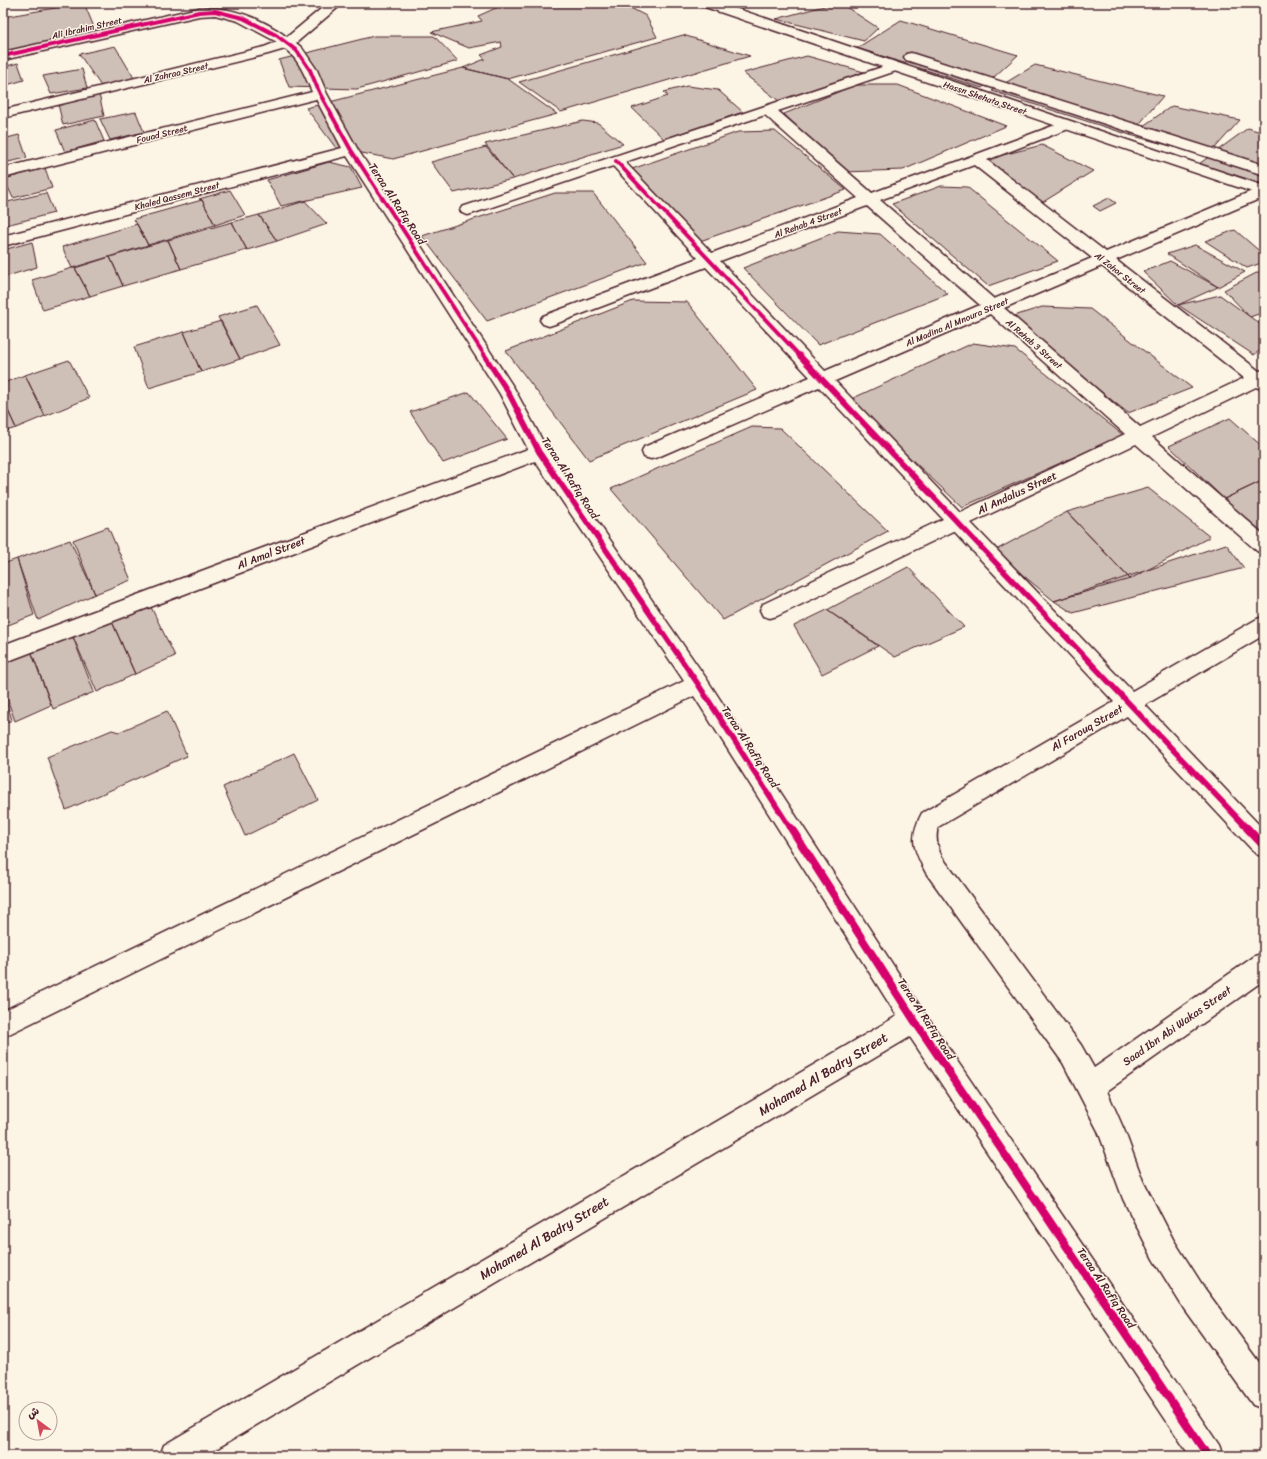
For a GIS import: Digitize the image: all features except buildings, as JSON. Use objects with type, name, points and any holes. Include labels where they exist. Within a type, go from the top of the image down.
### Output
[{"type":"street","name":"Al Zahraa Street","points":[[3,114],[252,55],[288,43],[336,3]]},
{"type":"street","name":"Hassn Shehata Street","points":[[707,3],[1264,170]]},
{"type":"street","points":[[746,3],[812,24]]},
{"type":"street","name":"Ali Ibrahim Street","points":[[3,56],[199,12],[215,11],[243,18],[288,43]]},
{"type":"street","name":"Teraa Al Rafiq Road","points":[[288,43],[298,51],[310,70],[320,94],[350,150],[508,392],[539,452],[698,684],[914,1020],[1208,1456]]},
{"type":"street","name":"Hassn Shehata Street","points":[[896,60],[1066,126],[1264,190]]},
{"type":"street","points":[[468,210],[768,110],[896,60]]},
{"type":"street","name":"Fouad Street","points":[[3,173],[320,94]]},
{"type":"street","name":"Al Rehab 3 Street","points":[[768,110],[1264,546]]},
{"type":"street","name":"Al Rehab 4 Street","points":[[549,320],[1066,126]]},
{"type":"street","name":"Khaled Qassem Street","points":[[3,241],[350,150]]},
{"type":"street","name":"Al Zohor Street","points":[[977,160],[1103,259],[1262,380]]},
{"type":"street","points":[[616,161],[1264,846]]},
{"type":"street","name":"Al Madina Al Mnoura Street","points":[[651,452],[1264,190]]},
{"type":"street","name":"Al Andalus Street","points":[[770,610],[1138,435],[1262,380]]},
{"type":"street","name":"Al Amal Street","points":[[3,654],[539,452]]},
{"type":"street","name":"Al Farouq Street","points":[[1091,1086],[1072,1054],[934,865],[927,852],[924,841],[925,829],[930,820],[1264,625]]},
{"type":"street","points":[[3,1024],[698,684]]},
{"type":"street","name":"Saad Ibn Abi Wakas Street","points":[[1091,1086],[1264,965]]},
{"type":"street","name":"Mohamed Al Badry Street","points":[[175,1456],[914,1020]]},
{"type":"street","points":[[1091,1086],[1112,1132],[1136,1197],[1153,1231],[1201,1308],[1264,1394]]},
{"type":"cycle path","points":[[3,56],[199,12],[215,11],[243,18],[276,35],[297,51],[310,70],[320,94],[351,150],[508,392],[539,452],[698,684],[914,1020],[1208,1456]]},
{"type":"cycle path","points":[[616,161],[1264,846]]}]
